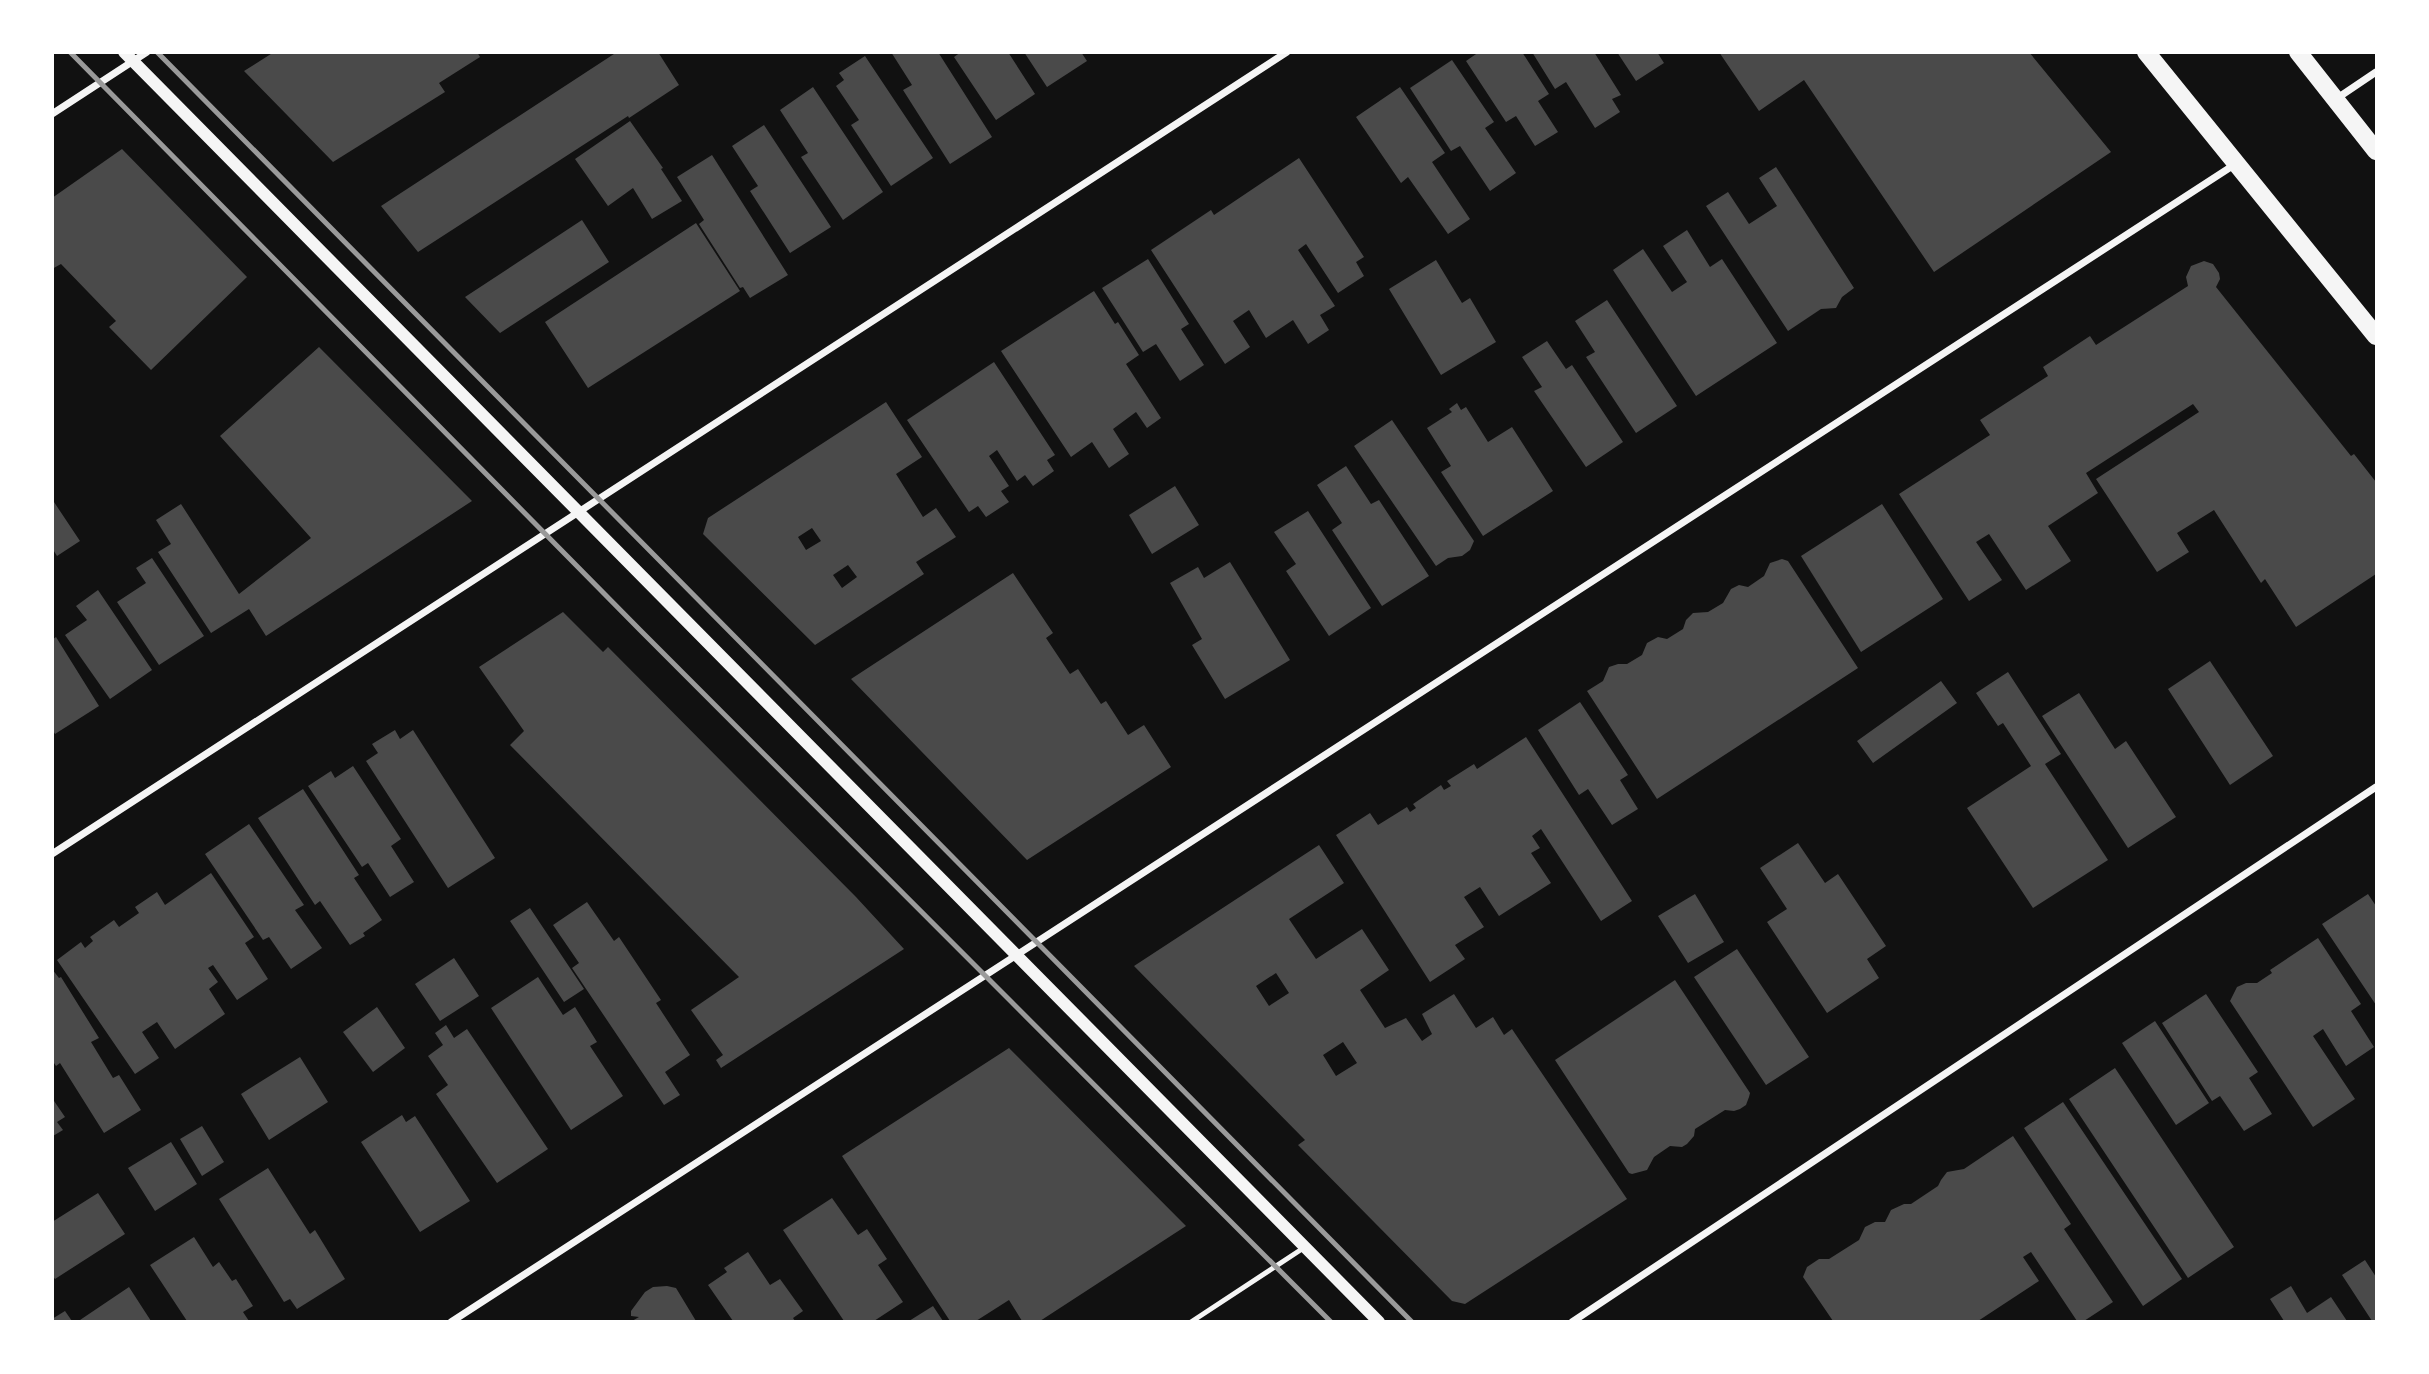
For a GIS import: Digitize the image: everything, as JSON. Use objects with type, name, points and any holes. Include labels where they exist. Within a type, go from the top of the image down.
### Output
[{"type":"main road","points":[[2146,52],[2376,336]]},
{"type":"main road","points":[[2298,52],[2376,151]]},
{"type":"street","points":[[52,114],[129,57],[146,52]]},
{"type":"street","points":[[52,854],[1287,52]]},
{"type":"street","points":[[129,57],[1378,1321]]},
{"type":"street","points":[[2336,99],[2376,72]]},
{"type":"street","points":[[451,1321],[2238,163]]},
{"type":"street","points":[[1572,1321],[2376,788]]},
{"type":"lane","points":[[1191,1321],[1305,1247]]},
{"type":"building","points":[[274,52],[477,52],[480,57],[439,83],[445,92],[333,162],[244,71]]},
{"type":"building","points":[[617,52],[658,52],[679,85],[418,252],[381,206]]},
{"type":"building","points":[[891,52],[938,52],[992,137],[950,164],[903,90],[912,85]]},
{"type":"building","points":[[961,52],[1008,52],[1035,94],[996,120],[954,57]]},
{"type":"building","points":[[1024,52],[1081,52],[1087,61],[1047,87]]},
{"type":"building","points":[[1479,52],[1522,52],[1549,94],[1538,101],[1558,132],[1535,146],[1516,116],[1506,122],[1466,61]]},
{"type":"building","points":[[1532,52],[1594,52],[1621,95],[1612,99],[1620,112],[1595,128],[1566,82],[1555,89]]},
{"type":"building","points":[[1617,52],[1657,52],[1664,63],[1636,81]]},
{"type":"building","points":[[1719,52],[2029,52],[2111,152],[1934,272],[1804,80],[1759,111]]},
{"type":"building","points":[[865,56],[933,158],[891,186],[851,125],[859,120],[836,86],[844,80],[839,73]]},
{"type":"building","points":[[1452,60],[1494,122],[1485,128],[1516,173],[1490,191],[1460,146],[1451,151],[1410,88]]},
{"type":"building","points":[[813,87],[883,192],[843,220],[801,157],[808,153],[780,110]]},
{"type":"building","points":[[1400,87],[1445,153],[1432,162],[1470,219],[1448,234],[1408,177],[1401,183],[1356,117]]},
{"type":"building","points":[[630,121],[682,201],[652,219],[633,188],[608,206],[575,159]]},
{"type":"building","points":[[764,125],[831,227],[790,253],[750,191],[758,186],[732,146]]},
{"type":"building","points":[[122,149],[247,277],[151,370],[109,327],[116,321],[61,264],[52,269],[52,198]]},
{"type":"building","points":[[712,155],[788,275],[750,298],[743,287],[740,288],[699,224],[704,220],[677,177]]},
{"type":"building","points":[[1299,158],[1364,257],[1356,262],[1364,276],[1338,293],[1306,244],[1298,250],[1335,306],[1320,315],[1329,330],[1308,344],[1293,320],[1266,338],[1249,310],[1233,321],[1250,347],[1225,364],[1151,250],[1211,210],[1214,215]]},
{"type":"building","points":[[1776,167],[1854,288],[1842,297],[1836,308],[1821,309],[1788,331],[1706,206],[1728,192],[1749,224],[1777,206],[1759,178]]},
{"type":"building","points":[[582,220],[609,262],[500,333],[465,297]]},
{"type":"building","points":[[696,223],[740,291],[588,388],[545,322]]},
{"type":"building","points":[[1687,230],[1710,267],[1722,259],[1777,343],[1696,396],[1613,270],[1643,249],[1672,292],[1687,282],[1663,246]]},
{"type":"building","points":[[1148,259],[1189,324],[1181,329],[1204,365],[1180,381],[1156,344],[1143,352],[1102,288]]},
{"type":"building","points":[[1436,260],[1462,303],[1470,298],[1496,342],[1441,375],[1389,289]]},
{"type":"building","points":[[2204,261],[2213,264],[2219,273],[2220,279],[2216,287],[2351,456],[2354,454],[2376,482],[2376,574],[2296,627],[2265,579],[2261,583],[2214,510],[2177,533],[2189,552],[2157,572],[2096,479],[2199,412],[2193,404],[2086,473],[2098,493],[2048,526],[2071,561],[2026,590],[1989,534],[1976,542],[2002,580],[1969,601],[1899,494],[1990,435],[1980,420],[2048,376],[2043,367],[2090,336],[2096,345],[2188,286],[2186,277],[2191,266]]},
{"type":"building","points":[[1094,291],[1139,355],[1126,364],[1161,418],[1147,428],[1136,412],[1113,429],[1129,454],[1109,468],[1092,442],[1071,457],[1001,351]]},
{"type":"building","points":[[1607,300],[1677,406],[1636,433],[1586,357],[1595,352],[1575,321]]},
{"type":"building","points":[[1547,341],[1566,369],[1572,365],[1623,442],[1586,467],[1534,391],[1542,387],[1522,357]]},
{"type":"building","points":[[319,347],[472,501],[266,636],[249,609],[211,633],[158,552],[171,544],[156,520],[181,504],[239,594],[311,538],[220,436]]},
{"type":"building","points":[[994,362],[1055,455],[1047,460],[1054,471],[1033,486],[1025,475],[1017,481],[997,450],[989,456],[1009,486],[1001,491],[1009,502],[986,517],[978,506],[969,512],[907,420]]},
{"type":"building","points":[[886,402],[922,457],[896,474],[923,517],[936,508],[956,537],[916,562],[924,574],[815,645],[703,534],[708,518]],"holes":[[[812,528],[821,541],[806,550],[798,537]],[[848,565],[857,577],[842,588],[833,575]]]},
{"type":"building","points":[[1457,403],[1461,410],[1466,407],[1488,442],[1512,427],[1553,491],[1483,536],[1441,472],[1451,466],[1427,428],[1452,412],[1449,409]]},
{"type":"building","points":[[1392,420],[1474,541],[1470,550],[1462,556],[1448,558],[1436,566],[1354,446]]},
{"type":"building","points":[[1346,466],[1371,504],[1379,500],[1429,576],[1382,606],[1332,530],[1342,523],[1317,485]]},
{"type":"building","points":[[1175,486],[1199,525],[1152,554],[1129,515]]},
{"type":"building","points":[[52,499],[80,541],[57,556],[52,548]]},
{"type":"building","points":[[1882,504],[1943,599],[1861,652],[1801,556]]},
{"type":"building","points":[[1308,511],[1371,608],[1329,636],[1286,571],[1296,564],[1274,532]]},
{"type":"building","points":[[152,558],[204,636],[159,665],[117,602],[146,583],[136,568]]},
{"type":"building","points":[[1782,559],[1788,561],[1858,668],[1657,799],[1587,691],[1603,681],[1609,667],[1627,664],[1642,655],[1647,643],[1658,637],[1667,639],[1683,629],[1686,620],[1693,613],[1708,612],[1723,603],[1731,589],[1739,585],[1748,587],[1764,576],[1770,563]]},
{"type":"building","points":[[1230,562],[1290,660],[1225,699],[1192,645],[1202,639],[1170,583],[1198,567],[1204,578]]},
{"type":"building","points":[[1013,573],[1053,633],[1046,638],[1070,674],[1078,669],[1101,704],[1106,701],[1128,735],[1144,725],[1171,767],[1027,860],[851,679]]},
{"type":"building","points":[[98,590],[152,670],[110,699],[65,635],[87,620],[76,606]]},
{"type":"building","points":[[563,612],[603,652],[608,647],[856,897],[904,949],[721,1068],[716,1060],[723,1055],[691,1010],[739,977],[510,745],[524,731],[479,667]]},
{"type":"building","points":[[56,637],[99,706],[55,734],[52,729],[52,640]]},
{"type":"building","points":[[2210,661],[2273,756],[2230,785],[2168,689]]},
{"type":"building","points":[[2008,672],[2061,754],[2045,764],[2108,860],[2033,908],[1967,808],[2031,766],[2003,723],[1998,726],[1976,693]]},
{"type":"building","points":[[1941,681],[1957,703],[1873,763],[1857,741]]},
{"type":"building","points":[[2079,693],[2115,749],[2126,741],[2176,817],[2128,848],[2042,716]]},
{"type":"building","points":[[1580,702],[1628,775],[1620,780],[1638,809],[1612,825],[1588,789],[1579,795],[1538,730]]},
{"type":"building","points":[[395,730],[400,739],[413,730],[495,858],[448,888],[366,761],[378,753],[372,744]]},
{"type":"building","points":[[1526,737],[1632,901],[1601,921],[1541,829],[1532,836],[1540,848],[1531,853],[1551,883],[1499,916],[1480,887],[1464,897],[1484,927],[1455,945],[1465,959],[1430,982],[1336,835],[1370,813],[1378,825],[1407,807],[1410,812],[1416,808],[1413,804],[1441,785],[1444,790],[1451,786],[1447,781],[1474,764],[1477,769]]},
{"type":"building","points":[[353,766],[401,839],[391,846],[414,882],[390,897],[368,863],[362,867],[308,786],[331,771],[335,778]]},
{"type":"building","points":[[303,789],[359,875],[354,878],[382,920],[363,933],[365,936],[350,945],[320,901],[315,905],[258,818]]},
{"type":"building","points":[[249,824],[304,905],[295,910],[322,948],[291,969],[269,937],[263,940],[205,854]]},
{"type":"building","points":[[1798,843],[1825,883],[1838,874],[1886,946],[1867,959],[1879,978],[1827,1013],[1767,922],[1787,909],[1760,868]]},
{"type":"building","points":[[1319,845],[1344,883],[1289,919],[1316,959],[1362,929],[1389,970],[1360,990],[1385,1028],[1406,1018],[1422,1041],[1432,1034],[1422,1014],[1454,994],[1476,1028],[1493,1017],[1504,1035],[1512,1029],[1627,1199],[1465,1304],[1452,1301],[1298,1145],[1305,1140],[1134,966]],"holes":[[[1276,973],[1289,993],[1269,1006],[1256,986]],[[1343,1042],[1357,1063],[1336,1076],[1323,1055]]]},
{"type":"building","points":[[211,873],[254,937],[245,943],[268,979],[237,1000],[213,965],[208,968],[218,982],[209,989],[225,1014],[175,1049],[157,1022],[142,1032],[159,1058],[135,1074],[57,960],[81,942],[85,948],[93,941],[90,937],[114,920],[119,927],[139,913],[135,907],[157,892],[165,905]]},
{"type":"building","points":[[1695,894],[1724,942],[1688,963],[1658,916]]},
{"type":"building","points":[[2368,894],[2376,906],[2376,1005],[2322,924]]},
{"type":"building","points":[[587,902],[614,941],[619,937],[661,1000],[656,1003],[690,1055],[665,1072],[680,1095],[664,1105],[572,968],[579,963],[553,925]]},
{"type":"building","points":[[530,908],[584,989],[564,1002],[510,921]]},
{"type":"building","points":[[2318,938],[2361,1004],[2351,1011],[2374,1047],[2346,1066],[2323,1029],[2313,1036],[2355,1099],[2313,1127],[2230,1001],[2237,987],[2246,983],[2257,983],[2272,973],[2270,970]]},
{"type":"building","points":[[1737,949],[1809,1057],[1766,1085],[1694,977]]},
{"type":"building","points":[[454,958],[479,996],[440,1021],[415,984]]},
{"type":"building","points":[[52,969],[61,977],[99,1038],[91,1042],[113,1078],[119,1075],[141,1110],[104,1133],[60,1063],[56,1066],[52,1060]]},
{"type":"building","points":[[538,977],[563,1015],[575,1007],[597,1042],[590,1046],[623,1096],[571,1130],[491,1008]]},
{"type":"building","points":[[1675,980],[1750,1093],[1746,1105],[1734,1111],[1725,1110],[1695,1129],[1694,1136],[1687,1144],[1682,1147],[1670,1146],[1654,1157],[1647,1170],[1632,1174],[1555,1060]]},
{"type":"building","points":[[2206,994],[2258,1072],[2249,1078],[2272,1114],[2244,1131],[2220,1096],[2212,1101],[2162,1023]]},
{"type":"building","points":[[377,1007],[405,1048],[373,1072],[343,1032]]},
{"type":"building","points":[[2155,1021],[2209,1103],[2176,1125],[2122,1043]]},
{"type":"building","points":[[446,1025],[454,1038],[467,1029],[548,1149],[497,1183],[436,1094],[448,1085],[428,1056],[443,1045],[435,1033]]},
{"type":"building","points":[[1009,1048],[1186,1226],[1040,1321],[1022,1321],[1009,1300],[976,1321],[950,1321],[842,1156]]},
{"type":"building","points":[[300,1057],[328,1102],[269,1140],[241,1094]]},
{"type":"building","points":[[2115,1068],[2234,1247],[2188,1278],[2069,1099]]},
{"type":"building","points":[[52,1098],[65,1117],[57,1122],[63,1130],[53,1136]]},
{"type":"building","points":[[2063,1102],[2182,1279],[2143,1306],[2024,1128]]},
{"type":"building","points":[[402,1115],[406,1122],[415,1116],[470,1201],[420,1232],[361,1142]]},
{"type":"building","points":[[202,1126],[224,1162],[202,1176],[180,1139]]},
{"type":"building","points":[[2013,1136],[2071,1224],[2064,1229],[2113,1302],[2084,1321],[2077,1321],[2031,1252],[2023,1257],[2039,1281],[1978,1321],[1833,1321],[1803,1277],[1807,1267],[1819,1259],[1829,1259],[1859,1240],[1865,1227],[1875,1222],[1885,1222],[1891,1210],[1911,1204],[1938,1186],[1947,1172],[1964,1169]]},
{"type":"building","points":[[171,1142],[197,1184],[155,1211],[128,1168]]},
{"type":"building","points":[[268,1168],[310,1234],[315,1230],[345,1279],[297,1309],[290,1299],[284,1302],[219,1199]]},
{"type":"building","points":[[98,1193],[125,1234],[55,1279],[52,1275],[52,1222]]},
{"type":"building","points":[[832,1198],[858,1235],[867,1229],[887,1259],[878,1265],[903,1302],[874,1321],[844,1321],[783,1230]]},
{"type":"building","points":[[194,1237],[213,1267],[219,1262],[232,1281],[236,1279],[253,1306],[243,1312],[249,1321],[187,1321],[150,1265]]},
{"type":"building","points":[[748,1252],[770,1285],[780,1279],[803,1311],[793,1318],[795,1321],[733,1321],[708,1285],[727,1272],[724,1268]]},
{"type":"building","points":[[2365,1260],[2376,1277],[2376,1321],[2372,1321],[2342,1275]]},
{"type":"building","points":[[2291,1286],[2307,1313],[2331,1297],[2347,1321],[2284,1321],[2270,1299]]},
{"type":"building","points":[[129,1287],[151,1321],[80,1320]]},
{"type":"building","points":[[653,1287],[676,1288],[696,1321],[632,1321],[639,1317],[631,1316],[631,1311],[645,1292]]},
{"type":"building","points":[[933,1306],[943,1321],[909,1321]]},
{"type":"building","points":[[65,1311],[72,1321],[52,1321],[52,1319]]},
{"type":"railway","points":[[70,52],[640,630],[1331,1322]]},
{"type":"railway","points":[[157,52],[1412,1322]]}]
